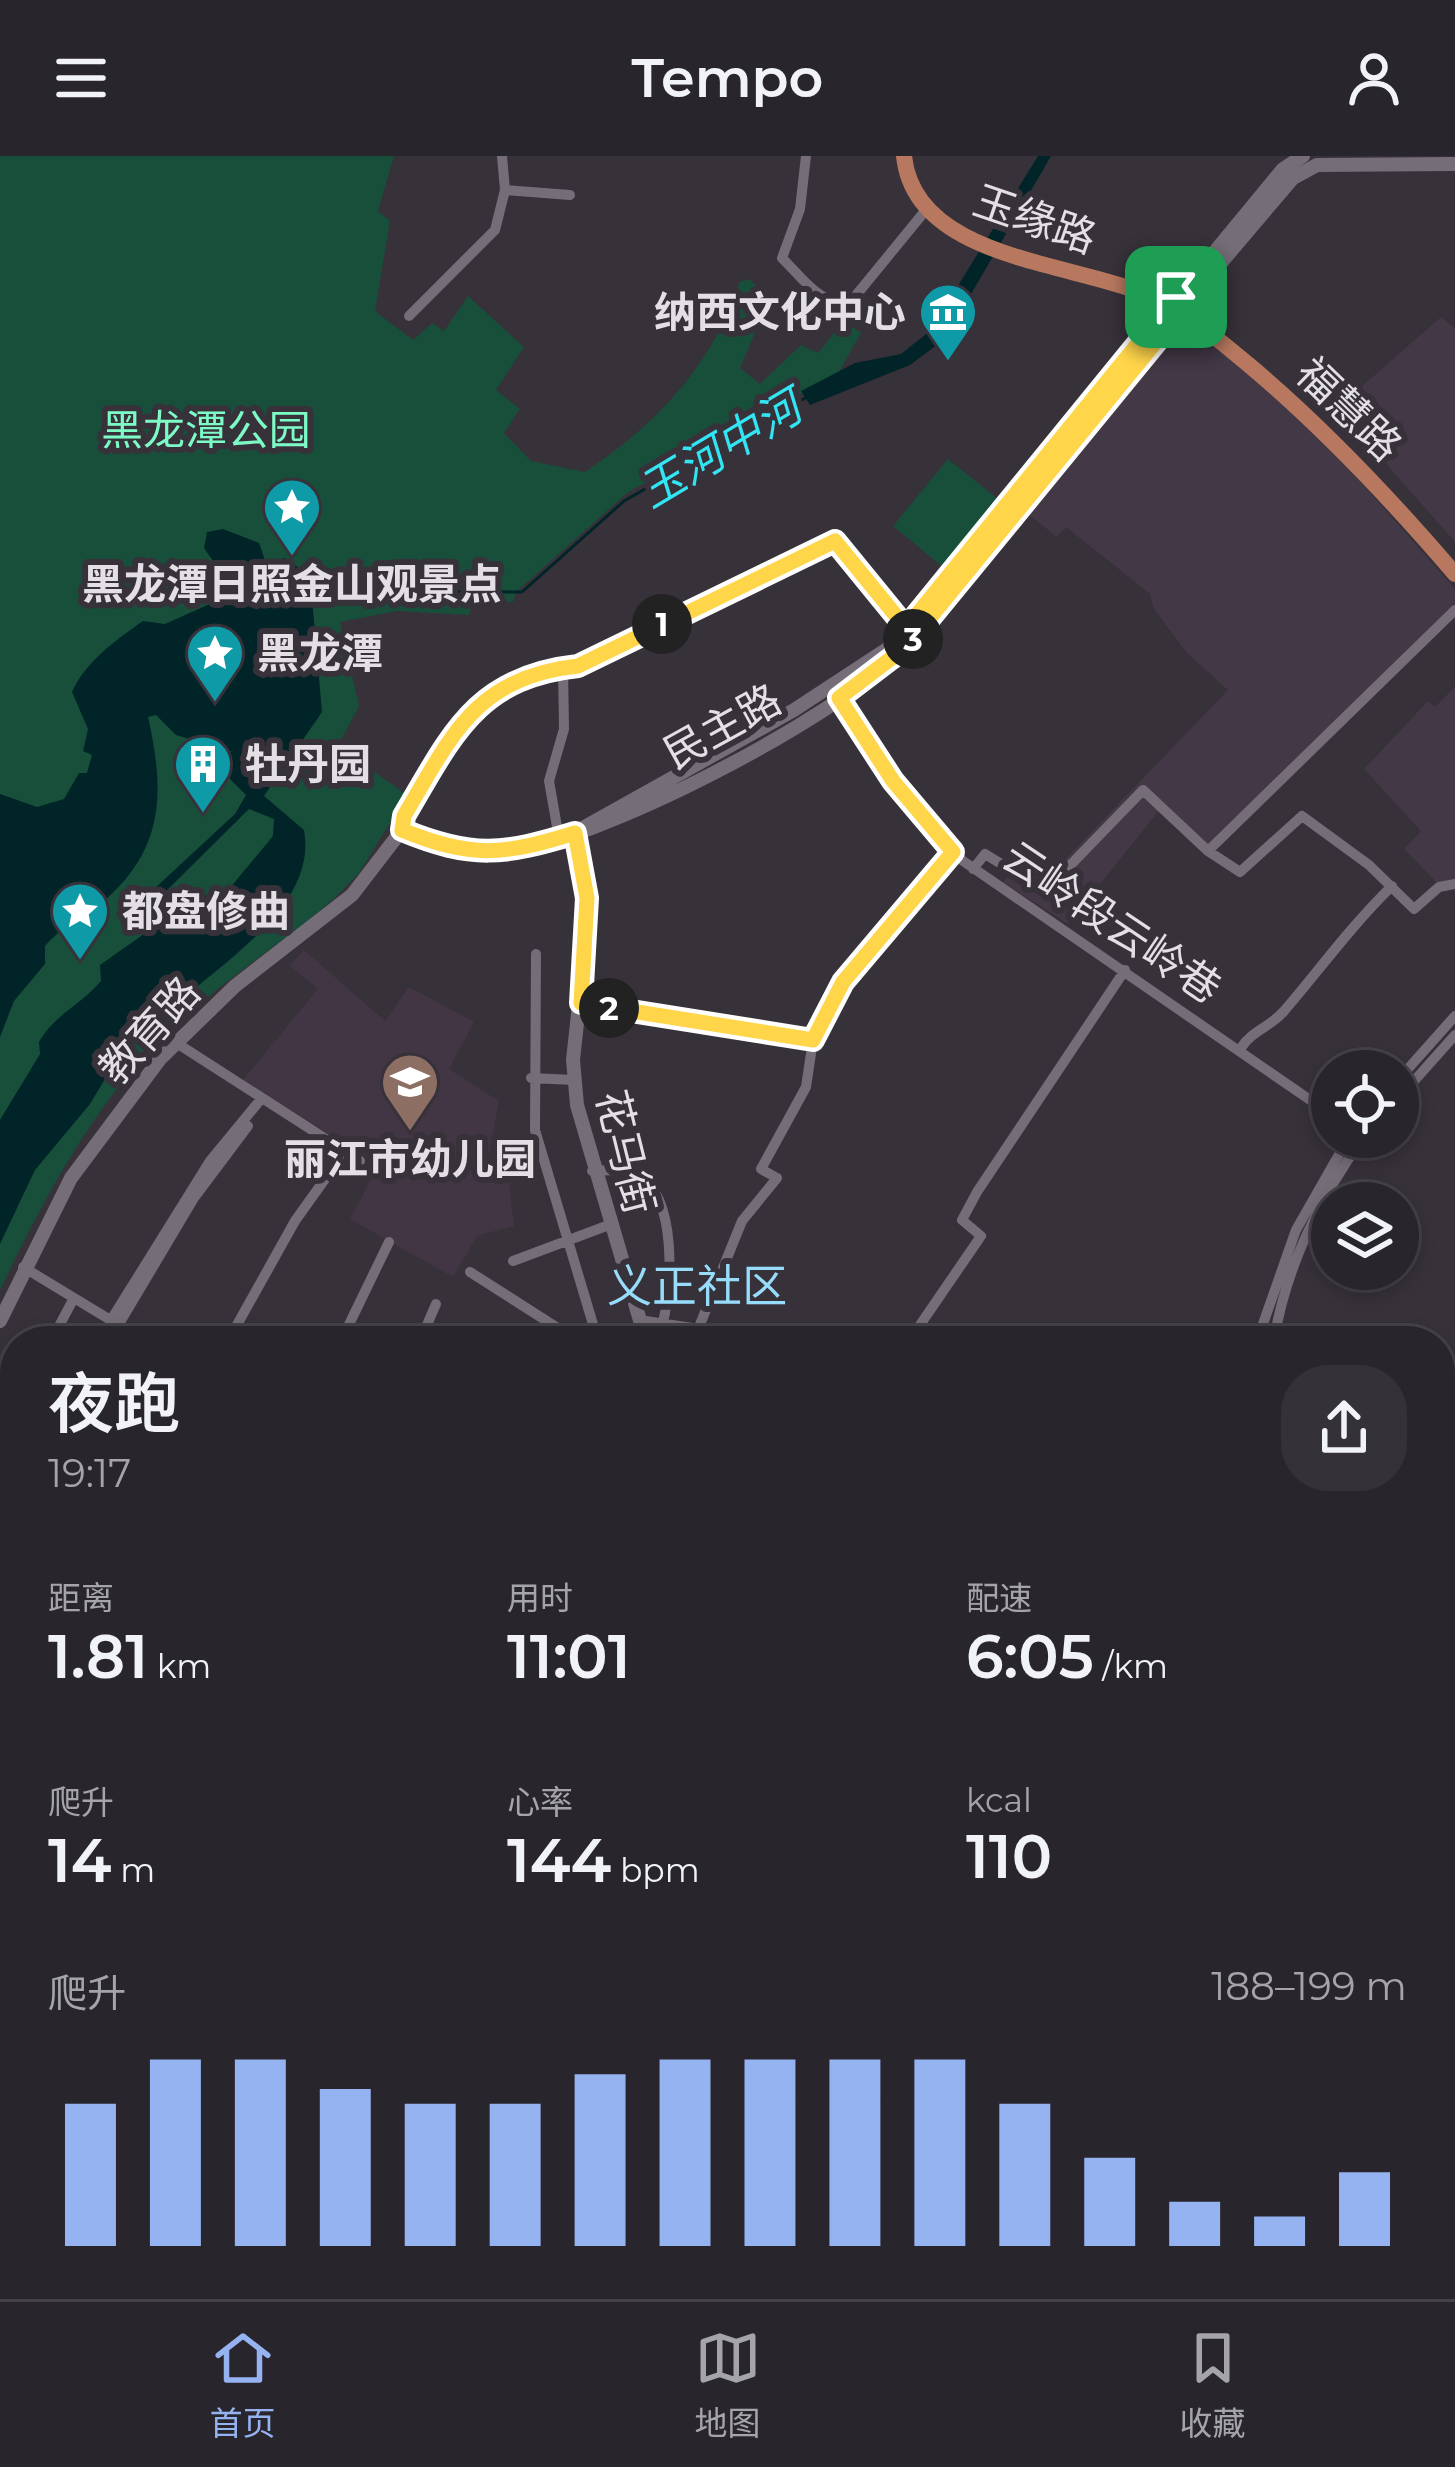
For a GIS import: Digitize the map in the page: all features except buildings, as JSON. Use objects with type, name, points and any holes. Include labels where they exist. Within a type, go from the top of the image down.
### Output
[{"type":"main road","name":"玉缘路","points":[[904,156],[911,189],[925,211],[961,230]]},
{"type":"main road","points":[[914,156],[932,204],[961,230],[1178,304]]},
{"type":"main road","name":"民主路","points":[[402,830],[446,848],[483,853],[599,829],[839,698],[906,647],[1283,169],[1303,156]]},
{"type":"main road","name":"民主路","points":[[567,836],[857,673],[906,628],[1178,304],[1293,178],[1310,167],[1455,164]]},
{"type":"main road","name":"福慧路","points":[[1178,304],[1350,439],[1455,558]]},
{"type":"main road","name":"福慧路","points":[[1178,304],[1334,437],[1455,574]]},
{"type":"main road","name":"教育路","points":[[0,1321],[23,1267],[88,1153],[175,1042],[235,986],[352,895],[402,830]]},
{"type":"main road","name":"花马街","points":[[567,836],[587,898],[574,1081],[592,1171],[641,1326]]},
{"type":"street","points":[[410,316],[495,230],[505,190],[502,156]]},
{"type":"street","points":[[806,156],[800,209],[782,257],[826,300],[837,304],[853,299],[925,211]]},
{"type":"street","points":[[505,190],[570,195]]},
{"type":"street","points":[[402,830],[404,816],[468,711],[484,700],[612,650],[835,541],[906,628]]},
{"type":"street","points":[[1208,851],[1455,610]]},
{"type":"street","points":[[563,668],[566,717],[549,781],[567,836]]},
{"type":"street","name":"云岭段云岭巷","points":[[839,698],[893,781],[953,852],[1311,1100]]},
{"type":"street","points":[[973,868],[985,854],[1031,882],[1055,881],[1143,790],[1208,851],[1240,872],[1302,816],[1392,886],[1414,909],[1439,887],[1455,884]]},
{"type":"street","points":[[699,1326],[742,1221],[777,1178],[761,1169],[806,1088],[814,1059],[813,1040],[843,982],[953,852]]},
{"type":"street","points":[[1241,1048],[1253,1032],[1281,1015],[1352,926],[1392,886]]},
{"type":"street","points":[[536,954],[531,1078],[538,1146],[593,1326]]},
{"type":"street","points":[[919,1326],[981,1236],[962,1220],[977,1192],[1125,970]]},
{"type":"street","points":[[581,1003],[813,1040]]},
{"type":"street","points":[[1419,1056],[1455,1016]]},
{"type":"street","points":[[1419,1075],[1455,1035]]},
{"type":"street","points":[[175,1042],[261,1104],[360,1161]]},
{"type":"street","points":[[531,1078],[574,1081]]},
{"type":"street","points":[[122,1326],[194,1198],[261,1104]]},
{"type":"street","points":[[236,1326],[296,1221],[344,1151]]},
{"type":"street","points":[[1263,1326],[1303,1217],[1337,1158]]},
{"type":"street","points":[[1279,1326],[1308,1235],[1352,1158]]},
{"type":"street","points":[[592,1171],[628,1171],[652,1189],[672,1253],[663,1322]]},
{"type":"street","points":[[513,1261],[609,1226]]},
{"type":"street","points":[[348,1326],[389,1241]]},
{"type":"street","points":[[23,1267],[114,1326]]},
{"type":"street","points":[[470,1272],[555,1326]]},
{"type":"street","points":[[59,1326],[74,1298]]},
{"type":"street","points":[[426,1326],[436,1304]]},
{"type":"street","points":[[639,1320],[692,1326]]},
{"type":"shaded area","points":[[1038,156],[1051,156],[945,339],[910,365],[810,405],[801,391],[855,363],[901,354],[930,331]]},
{"type":"shaded area","points":[[1441,317],[1455,328],[1455,542],[1337,408]]},
{"type":"shaded area","points":[[1201,330],[1315,430],[1455,589],[1455,603],[1203,852],[1158,812],[1068,924],[1003,882],[1013,867],[1037,882],[1049,876],[1228,690],[1187,653],[1154,609],[1150,594],[1066,527],[1057,537],[1029,515],[1168,339],[1182,331]]},
{"type":"shaded area","points":[[223,529],[259,543],[266,563],[285,558],[310,576],[322,712],[264,796],[304,830],[297,883],[263,929],[176,1005],[162,1012],[148,1007],[90,1104],[35,1170],[0,1244],[0,1120],[40,1054],[39,1042],[101,981],[100,965],[144,934],[127,914],[235,814],[246,795],[215,764],[173,759],[184,745],[233,752],[176,735],[156,715],[148,717],[158,792],[150,838],[125,880],[45,946],[45,964],[14,1001],[0,1037],[0,794],[37,807],[64,799],[79,773],[87,773],[92,755],[83,751],[88,729],[72,692],[85,670],[143,621],[165,624],[243,589],[252,568],[241,573],[220,571],[204,548],[207,532]],"holes":[[[249,809],[274,819],[273,836],[220,900],[201,894],[194,898],[190,918],[160,926],[146,912]]]},
{"type":"shaded area","points":[[1455,687],[1455,879],[1438,884],[1404,849],[1421,831],[1364,769],[1428,701],[1435,707]]},
{"type":"shaded area","name":"丽江市幼儿园","points":[[304,950],[385,1021],[409,987],[474,1022],[449,1069],[499,1101],[484,1179],[509,1183],[514,1226],[477,1236],[453,1277],[350,1219],[379,1164],[242,1081],[318,989],[290,966]]},
{"type":"green space","name":"黑龙潭公园","points":[[0,156],[394,156],[378,211],[390,221],[375,311],[413,340],[432,323],[444,331],[468,296],[524,347],[496,390],[520,409],[504,433],[531,461],[585,472],[642,428],[704,356],[740,282],[749,279],[759,288],[758,326],[740,368],[760,384],[801,345],[818,353],[844,321],[861,333],[839,372],[627,493],[516,592],[513,602],[472,603],[469,615],[397,611],[340,622],[359,706],[338,746],[407,795],[359,873],[336,897],[196,1006],[123,1081],[55,1183],[0,1290]]},
{"type":"green space","points":[[948,459],[999,500],[944,568],[893,526]]},
{"type":"waterway","name":"玉河中河","points":[[315,604],[376,591],[522,592],[624,501],[807,397]]},
{"type":"waterway","points":[[303,568],[317,566],[347,595]]},
{"type":"place","name":"纳西文化中心","points":[[948,363]]},
{"type":"place","name":"黑龙潭日照金山观景点","points":[[292,558]]},
{"type":"place","name":"黑龙潭","points":[[215,704]]},
{"type":"place","name":"牡丹园","points":[[203,815]]},
{"type":"place","name":"都盘修曲","points":[[80,962]]},
{"type":"place","name":"丽江市幼儿园","points":[[410,1133]]},
{"type":"district","name":"义正社区","points":[[697,1286]]},
{"type":"route","points":[[1176,297],[1187,304],[906,647],[875,676],[839,698],[893,781],[953,852],[843,982],[813,1040],[581,1003],[587,898],[575,833],[513,851],[483,853],[446,848],[402,830],[404,816],[462,719],[476,705],[554,668],[578,666],[835,541],[906,628],[1176,297]]}]
